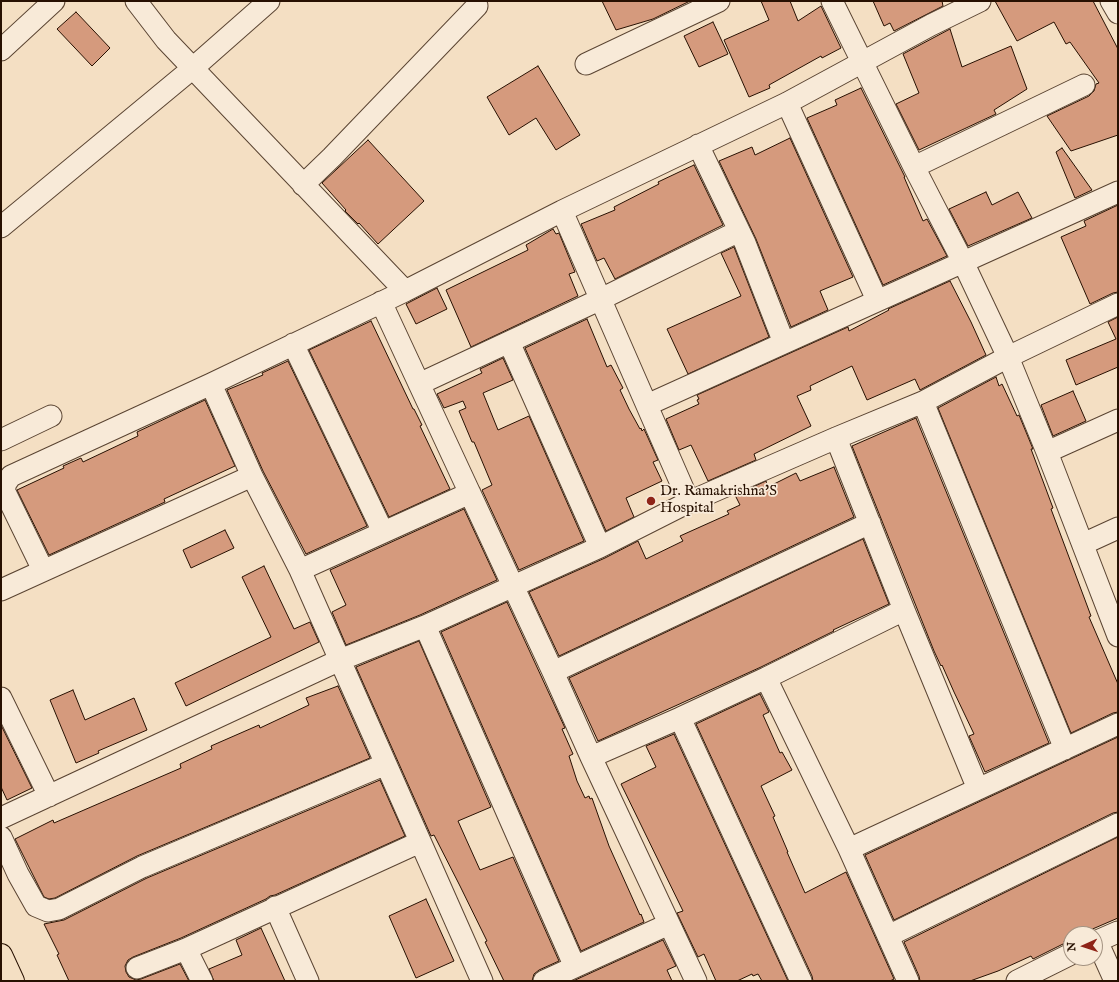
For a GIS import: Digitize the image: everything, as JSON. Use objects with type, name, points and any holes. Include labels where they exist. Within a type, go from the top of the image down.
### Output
[{"type":"main road","points":[[1,955],[13,981]]},
{"type":"street","points":[[1,50],[54,1]]},
{"type":"street","points":[[136,1],[166,40],[404,291]]},
{"type":"street","points":[[1,226],[192,68],[269,1]]},
{"type":"street","points":[[586,64],[719,1]]},
{"type":"street","points":[[832,1],[963,262],[1008,357],[1048,452],[1118,636]]},
{"type":"street","points":[[43,570],[4,490],[6,482],[11,476],[211,384],[404,291],[562,211],[787,103],[862,61],[980,1]]},
{"type":"street","points":[[1111,1],[1118,13]]},
{"type":"street","points":[[303,185],[332,157],[477,6]]},
{"type":"street","points":[[914,167],[1084,85]]},
{"type":"street","points":[[787,103],[877,300]]},
{"type":"street","points":[[698,145],[739,231],[784,343]]},
{"type":"street","points":[[647,405],[1118,192]]},
{"type":"street","points":[[562,211],[689,502]]},
{"type":"street","points":[[419,384],[601,299],[739,231]]},
{"type":"street","points":[[381,302],[696,981]]},
{"type":"street","points":[[1,818],[340,660],[425,626],[513,587],[600,547],[689,502],[923,402],[1008,357],[1118,304]]},
{"type":"street","points":[[509,342],[600,547]]},
{"type":"street","points":[[293,344],[383,532]]},
{"type":"street","points":[[211,384],[252,476],[300,570],[482,981]]},
{"type":"street","points":[[923,402],[1065,749]]},
{"type":"street","points":[[1,440],[51,416]]},
{"type":"street","points":[[1048,452],[1118,420]]},
{"type":"street","points":[[836,438],[904,610],[978,789]]},
{"type":"street","points":[[1,590],[252,476]]},
{"type":"street","points":[[300,570],[470,493]]},
{"type":"street","points":[[553,672],[870,523]]},
{"type":"street","points":[[1083,544],[1118,528]]},
{"type":"street","points":[[591,757],[766,678],[904,610]]},
{"type":"street","points":[[425,626],[575,967]]},
{"type":"street","points":[[766,678],[849,849],[908,981]]},
{"type":"street","points":[[1,698],[49,796]]},
{"type":"street","points":[[680,718],[801,981]]},
{"type":"street","points":[[849,849],[1118,724]]},
{"type":"street","points":[[1,836],[18,874],[36,906],[48,911],[59,909],[142,867],[386,764]]},
{"type":"street","points":[[888,936],[1118,824]]},
{"type":"street","points":[[137,968],[186,949],[420,842]]},
{"type":"street","points":[[275,907],[308,981]]},
{"type":"street","points":[[544,981],[669,924]]},
{"type":"street","points":[[1103,938],[1118,932]]},
{"type":"street","points":[[186,949],[202,981]]},
{"type":"street","points":[[1103,956],[1115,981]]},
{"type":"street","points":[[1017,981],[1063,958]]},
{"type":"building","points":[[602,1],[690,1],[653,19],[616,30]]},
{"type":"building","points":[[761,1],[790,1],[798,21],[821,6],[841,48],[822,58],[821,56],[769,85],[770,88],[749,97],[724,40],[769,20]]},
{"type":"building","points":[[873,1],[942,1],[943,6],[894,31],[890,23],[884,26]]},
{"type":"building","points":[[995,1],[1093,1],[1118,49],[1118,135],[1071,151],[1047,116],[1089,96],[1094,91],[1096,84],[1099,83],[1070,42],[1066,44],[1054,22],[1017,41]]},
{"type":"building","points":[[76,12],[110,48],[92,66],[57,29]]},
{"type":"building","points":[[713,22],[728,54],[699,67],[684,36]]},
{"type":"building","points":[[950,29],[962,67],[1011,46],[1027,89],[994,110],[996,114],[919,150],[896,104],[919,93],[903,54]]},
{"type":"building","points":[[538,66],[580,135],[556,150],[536,118],[509,135],[487,97]]},
{"type":"building","points":[[861,88],[905,177],[923,221],[927,219],[947,256],[883,285],[807,118],[837,105],[835,100]]},
{"type":"building","points":[[790,138],[853,277],[820,291],[828,310],[791,327],[756,239],[719,161],[752,147],[755,155]]},
{"type":"building","points":[[368,140],[424,201],[378,244],[359,223],[358,224],[345,211],[346,210],[322,183]]},
{"type":"building","points":[[1062,148],[1092,190],[1075,198],[1056,152]]},
{"type":"building","points":[[694,165],[723,225],[615,279],[604,258],[597,261],[581,224],[615,210],[614,207],[659,184],[658,182]]},
{"type":"building","points":[[986,192],[992,205],[1018,192],[1032,218],[968,246],[949,209]]},
{"type":"building","points":[[1118,205],[1118,292],[1090,304],[1061,237],[1086,226],[1084,221]]},
{"type":"building","points":[[553,229],[556,234],[559,233],[575,272],[569,274],[578,296],[471,347],[446,290],[528,250],[526,245]]},
{"type":"building","points":[[734,247],[769,337],[688,374],[667,329],[741,296],[721,253]]},
{"type":"building","points":[[950,281],[986,355],[920,390],[915,379],[867,400],[852,366],[810,386],[811,390],[797,396],[811,426],[754,454],[756,460],[708,481],[691,445],[679,450],[666,419],[699,404],[697,395],[848,327],[849,331],[889,310],[888,309]]},
{"type":"building","points":[[437,288],[447,309],[416,324],[406,304]]},
{"type":"building","points":[[1118,317],[1118,367],[1076,385],[1066,360],[1116,339],[1108,322]]},
{"type":"building","points":[[587,319],[607,367],[611,365],[623,388],[620,390],[629,409],[640,429],[641,428],[642,431],[644,429],[658,460],[653,462],[662,481],[626,498],[634,517],[606,531],[525,348]]},
{"type":"building","points":[[371,321],[422,425],[420,426],[450,489],[389,517],[309,350]]},
{"type":"building","points":[[503,358],[513,380],[483,393],[498,430],[529,416],[584,541],[519,570],[482,490],[492,485],[459,411],[466,408],[463,401],[444,408],[437,394],[482,373],[480,369]]},
{"type":"building","points":[[288,361],[367,526],[306,554],[263,471],[227,390],[263,375],[262,373]]},
{"type":"building","points":[[996,377],[999,386],[1002,384],[1017,416],[1019,415],[1033,449],[1031,449],[1053,508],[1051,509],[1091,616],[1089,617],[1118,684],[1118,712],[1071,733],[938,408]]},
{"type":"building","points":[[1073,391],[1086,421],[1053,436],[1041,405]]},
{"type":"building","points":[[205,400],[235,466],[164,499],[165,502],[49,555],[17,490],[64,468],[63,466],[81,458],[83,462],[138,436],[137,432]]},
{"type":"building","points":[[916,418],[1049,743],[985,772],[969,736],[974,734],[934,651],[852,446]]},
{"type":"building","points":[[834,467],[854,517],[559,656],[529,592],[605,558],[638,541],[646,559],[683,541],[680,536],[729,514],[727,511],[740,505],[735,495],[766,481],[768,487],[796,473],[800,481]]},
{"type":"building","points":[[464,509],[497,580],[420,615],[346,645],[332,612],[346,605],[330,570]]},
{"type":"building","points":[[225,530],[234,548],[191,568],[183,550]]},
{"type":"building","points":[[863,539],[889,604],[833,630],[834,631],[761,667],[598,741],[569,678]]},
{"type":"building","points":[[264,566],[294,629],[310,622],[319,642],[186,706],[175,683],[271,637],[242,577]]},
{"type":"building","points":[[507,602],[565,728],[562,729],[573,754],[569,756],[577,781],[585,798],[589,796],[590,799],[592,798],[609,846],[644,922],[581,951],[441,632]]},
{"type":"building","points":[[419,641],[491,807],[458,821],[480,870],[513,857],[559,961],[539,970],[534,974],[532,981],[504,981],[485,942],[487,941],[460,886],[434,835],[431,836],[356,667]]},
{"type":"building","points":[[338,686],[370,758],[137,856],[55,898],[49,899],[44,897],[15,839],[53,820],[54,823],[181,768],[180,764],[212,749],[211,746],[259,725],[260,728],[309,705],[306,698]]},
{"type":"building","points":[[73,690],[85,720],[134,698],[147,730],[98,751],[99,753],[76,763],[50,700]]},
{"type":"building","points":[[760,694],[769,712],[763,715],[780,753],[782,752],[792,770],[761,786],[775,816],[773,817],[805,893],[846,872],[894,979],[890,981],[813,981],[696,724]]},
{"type":"building","points":[[1,725],[32,788],[7,800],[1,787]]},
{"type":"building","points":[[674,734],[788,981],[762,981],[758,974],[753,976],[752,974],[737,981],[716,981],[704,954],[698,957],[677,913],[683,911],[621,784],[656,767],[646,746]]},
{"type":"building","points":[[1118,737],[1118,812],[1113,813],[894,920],[865,855]]},
{"type":"building","points":[[380,780],[405,836],[270,896],[181,938],[133,957],[128,960],[125,966],[129,977],[136,980],[180,964],[189,981],[69,981],[57,955],[59,954],[44,924],[64,920],[147,878]]},
{"type":"building","points":[[1118,837],[1118,918],[1100,926],[1063,926],[1063,944],[1033,959],[1031,956],[998,971],[970,981],[920,981],[904,942]]},
{"type":"building","points":[[426,899],[454,961],[416,978],[389,916]]},
{"type":"building","points":[[261,928],[285,981],[214,981],[209,969],[242,955],[236,940]]},
{"type":"building","points":[[663,940],[676,966],[667,970],[672,981],[573,981]]},
{"type":"place","name":"Dr. Ramakrishna'S Hospital","points":[[651,501]]}]
